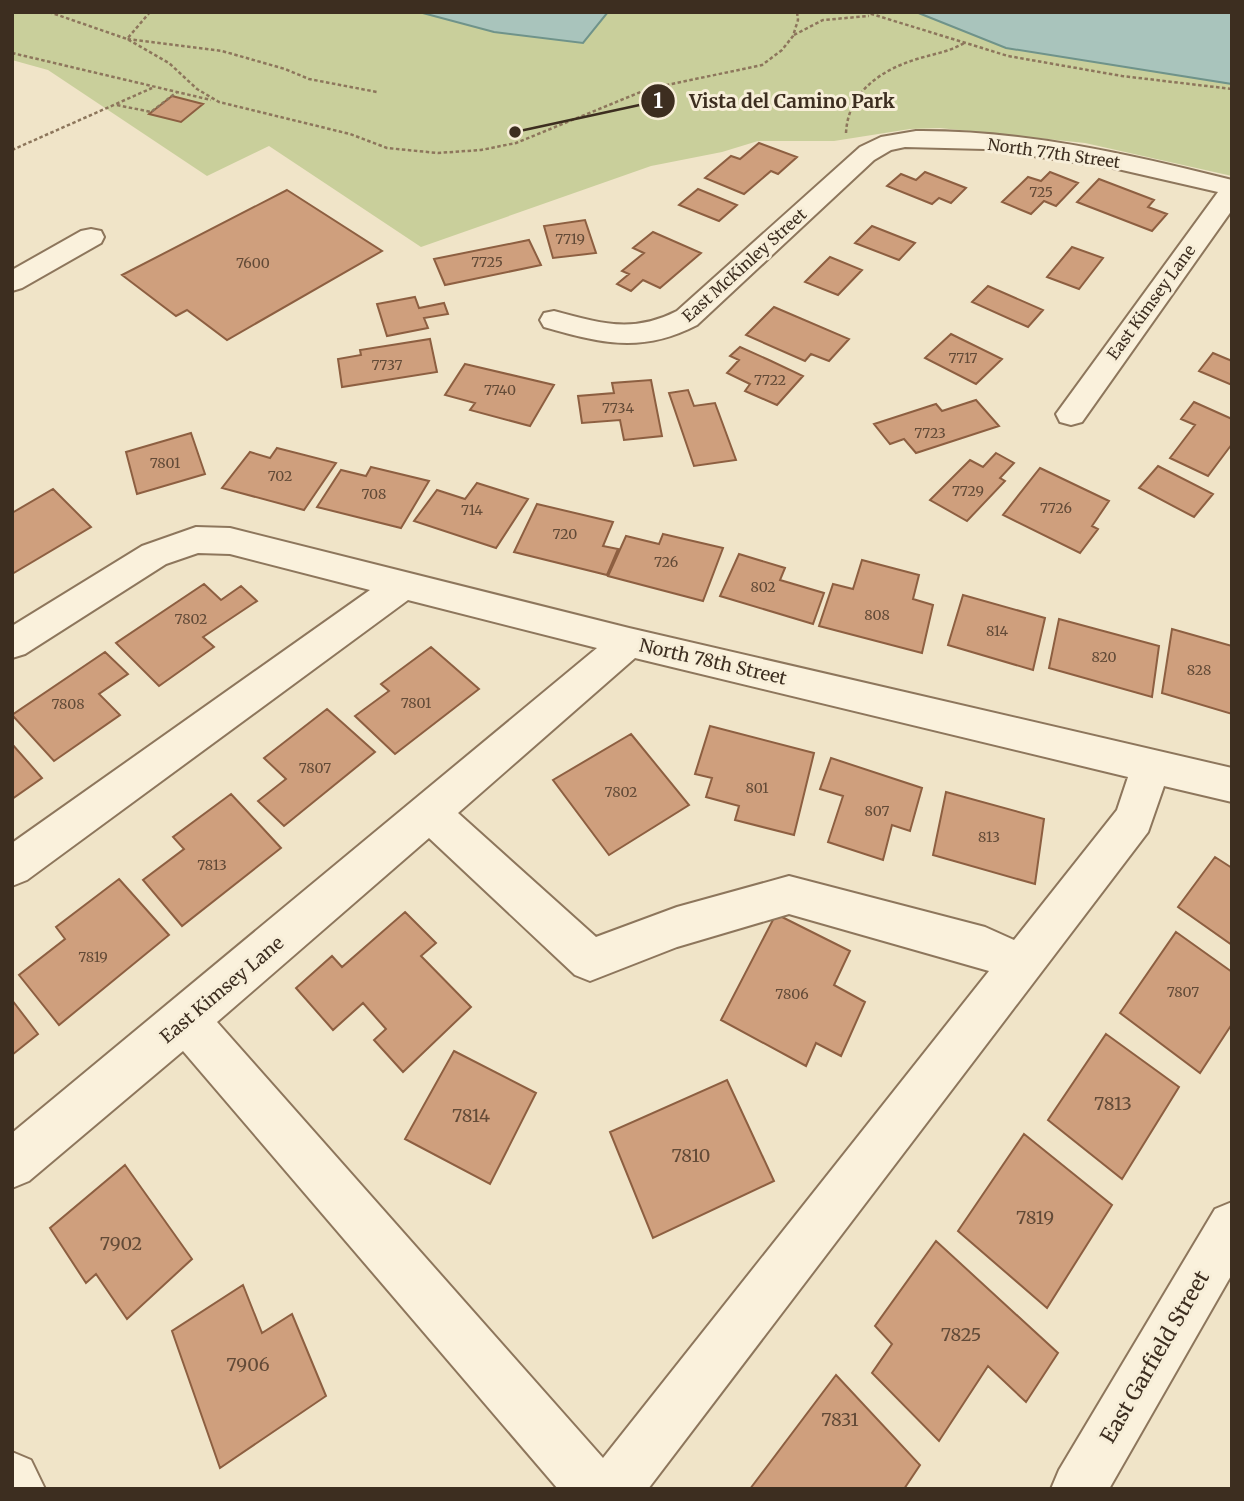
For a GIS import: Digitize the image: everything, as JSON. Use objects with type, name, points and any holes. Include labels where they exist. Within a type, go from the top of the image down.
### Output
[{"type":"street","name":"North 77th Street","points":[[874,148],[892,141],[911,139],[1038,147],[1134,164],[1232,189]]},
{"type":"street","name":"East McKinley Street","points":[[554,320],[600,333],[639,335],[666,331],[687,318],[874,148]]},
{"type":"street","name":"East Kimsey Lane","points":[[1071,414],[1232,189]]},
{"type":"street","points":[[12,282],[91,237]]},
{"type":"street","name":"North 78th Street","points":[[12,644],[154,555],[196,540],[230,541],[629,642],[1232,785]]},
{"type":"street","points":[[12,867],[404,584]]},
{"type":"street","name":"East Kimsey Lane","points":[[12,1164],[186,1020],[629,642]]},
{"type":"street","points":[[613,1489],[1134,819],[1151,766]]},
{"type":"street","points":[[430,813],[590,960],[677,927],[789,895],[985,948],[1022,965]]},
{"type":"street","points":[[186,1020],[594,1489]]},
{"type":"street","name":"East Garfield Street","points":[[1077,1489],[1232,1226]]},
{"type":"street","points":[[12,1479],[18,1489]]},
{"type":"path","points":[[49,12],[127,38],[222,51],[285,69],[309,79],[377,92]]},
{"type":"path","points":[[127,38],[150,12]]},
{"type":"path","points":[[12,53],[351,134],[387,148],[438,153],[481,150],[527,139],[648,89],[762,65],[776,56],[793,35],[799,19],[797,12]]},
{"type":"path","points":[[865,12],[1008,56],[1109,74],[1232,89]]},
{"type":"path","points":[[793,35],[823,20],[862,15],[878,16]]},
{"type":"path","points":[[127,38],[169,63],[197,89],[219,102]]},
{"type":"path","points":[[846,135],[845,123],[851,103],[877,77],[917,59],[952,50],[964,43]]},
{"type":"path","points":[[12,150],[154,87]]},
{"type":"path","points":[[117,105],[151,112],[177,92]]},
{"type":"green space","points":[[12,12],[1232,12],[1232,176],[1085,143],[940,128],[910,129],[834,141],[758,141],[722,152],[651,166],[421,247],[269,146],[207,176],[48,70],[12,60]]},
{"type":"water","points":[[419,12],[608,12],[583,43],[494,32]]},
{"type":"water","points":[[916,12],[1232,12],[1232,84],[1006,48]]},
{"type":"building","points":[[172,96],[203,104],[181,122],[149,114]]},
{"type":"building","points":[[759,143],[797,157],[778,174],[771,171],[744,194],[705,178],[731,156],[740,159]]},
{"type":"building","points":[[925,172],[966,188],[951,203],[939,198],[932,204],[887,186],[901,174],[916,180]]},
{"type":"building","points":[[1050,172],[1078,183],[1056,206],[1044,201],[1031,214],[1002,202],[1028,177],[1041,181]]},
{"type":"building","points":[[1099,179],[1154,200],[1148,207],[1167,214],[1152,231],[1077,202]]},
{"type":"building","points":[[698,189],[737,205],[719,221],[679,205]]},
{"type":"building","points":[[287,190],[382,251],[227,340],[187,310],[176,316],[122,275]]},
{"type":"building","points":[[585,220],[596,253],[553,258],[544,226]]},
{"type":"building","points":[[872,226],[915,243],[899,260],[855,243]]},
{"type":"building","points":[[653,232],[701,253],[660,288],[643,280],[631,291],[617,284],[629,274],[622,271],[644,253],[633,248]]},
{"type":"building","points":[[529,240],[541,265],[445,285],[434,259]]},
{"type":"building","points":[[1072,247],[1103,258],[1079,289],[1047,277]]},
{"type":"building","points":[[830,257],[862,270],[838,295],[805,282]]},
{"type":"building","points":[[988,286],[1043,310],[1028,327],[972,302]]},
{"type":"building","points":[[415,297],[419,308],[444,303],[448,314],[424,318],[428,328],[387,336],[377,304]]},
{"type":"building","points":[[774,307],[849,339],[829,361],[811,354],[805,361],[746,335]]},
{"type":"building","points":[[951,334],[1002,359],[976,384],[925,358]]},
{"type":"building","points":[[430,339],[437,372],[342,387],[338,359],[361,355],[360,350]]},
{"type":"building","points":[[740,347],[803,376],[777,405],[745,391],[750,384],[727,373],[739,360],[730,356]]},
{"type":"building","points":[[1213,353],[1232,361],[1232,385],[1199,371]]},
{"type":"building","points":[[465,364],[554,385],[530,426],[470,410],[475,403],[445,395]]},
{"type":"building","points":[[651,380],[662,436],[624,440],[620,420],[582,423],[578,396],[614,393],[612,383]]},
{"type":"building","points":[[688,390],[694,406],[715,403],[736,460],[694,466],[669,393]]},
{"type":"building","points":[[976,400],[999,426],[916,453],[904,439],[890,444],[874,424],[936,404],[942,411]]},
{"type":"building","points":[[1194,402],[1232,419],[1232,444],[1208,476],[1170,458],[1195,425],[1181,419]]},
{"type":"building","points":[[191,433],[205,474],[137,494],[126,452]]},
{"type":"building","points":[[277,448],[336,463],[304,510],[222,488],[250,452],[270,458]]},
{"type":"building","points":[[996,453],[1014,463],[1000,478],[1005,481],[967,521],[930,500],[970,460],[983,467]]},
{"type":"building","points":[[1158,466],[1213,494],[1194,517],[1139,488]]},
{"type":"building","points":[[371,467],[429,481],[401,528],[317,507],[341,470],[366,476]]},
{"type":"building","points":[[1040,468],[1109,501],[1092,526],[1098,529],[1080,553],[1003,515]]},
{"type":"building","points":[[477,483],[528,499],[496,548],[414,521],[437,490],[465,499]]},
{"type":"building","points":[[53,489],[91,527],[12,574],[12,513]]},
{"type":"building","points":[[537,504],[613,522],[603,546],[618,549],[607,575],[514,552]]},
{"type":"building","points":[[663,534],[723,548],[703,601],[608,576],[626,536],[659,544]]},
{"type":"building","points":[[739,554],[785,568],[780,580],[824,593],[813,624],[720,596]]},
{"type":"building","points":[[862,560],[919,575],[913,599],[933,605],[922,653],[819,626],[833,584],[853,589]]},
{"type":"building","points":[[204,584],[221,600],[241,586],[257,601],[203,637],[214,647],[159,686],[116,643]]},
{"type":"building","points":[[963,595],[1045,618],[1033,670],[948,645]]},
{"type":"building","points":[[1059,619],[1159,646],[1152,697],[1049,668]]},
{"type":"building","points":[[1172,629],[1232,646],[1232,714],[1162,693]]},
{"type":"building","points":[[431,647],[479,689],[395,754],[355,716],[389,691],[381,684]]},
{"type":"building","points":[[105,652],[128,674],[99,694],[120,715],[54,761],[12,715]]},
{"type":"building","points":[[327,709],[375,752],[284,826],[258,801],[286,779],[264,758]]},
{"type":"building","points":[[710,726],[814,753],[794,835],[735,820],[739,806],[706,797],[712,778],[695,774]]},
{"type":"building","points":[[631,734],[689,805],[609,855],[553,780]]},
{"type":"building","points":[[12,744],[42,778],[12,799]]},
{"type":"building","points":[[831,758],[922,788],[910,831],[892,825],[883,860],[828,842],[843,796],[820,789]]},
{"type":"building","points":[[946,792],[1044,819],[1035,884],[933,855]]},
{"type":"building","points":[[231,794],[281,848],[182,926],[143,880],[184,849],[173,837]]},
{"type":"building","points":[[1215,857],[1232,868],[1232,945],[1178,907]]},
{"type":"building","points":[[119,879],[169,935],[59,1025],[19,975],[65,939],[56,927]]},
{"type":"building","points":[[405,912],[436,943],[421,956],[471,1007],[403,1072],[374,1040],[386,1029],[363,1003],[333,1030],[296,988],[332,956],[342,967]]},
{"type":"building","points":[[776,914],[850,951],[834,985],[865,1002],[841,1056],[816,1043],[806,1066],[721,1020]]},
{"type":"building","points":[[1176,932],[1232,972],[1232,1024],[1200,1073],[1120,1013]]},
{"type":"building","points":[[12,1000],[38,1034],[12,1055]]},
{"type":"building","points":[[1106,1034],[1179,1087],[1122,1179],[1048,1120]]},
{"type":"building","points":[[454,1051],[536,1093],[490,1184],[405,1139]]},
{"type":"building","points":[[727,1080],[774,1181],[653,1238],[610,1132]]},
{"type":"building","points":[[1024,1134],[1112,1205],[1047,1308],[958,1231]]},
{"type":"building","points":[[125,1165],[192,1259],[127,1319],[96,1274],[86,1283],[50,1228]]},
{"type":"building","points":[[936,1241],[1058,1353],[1026,1402],[988,1366],[939,1441],[872,1373],[892,1344],[875,1326]]},
{"type":"building","points":[[243,1285],[262,1333],[292,1314],[326,1396],[220,1468],[172,1331]]},
{"type":"building","points":[[836,1375],[920,1465],[904,1489],[750,1489]]},
{"type":"place","name":"Vista del Camino Park","points":[[515,132]]}]
